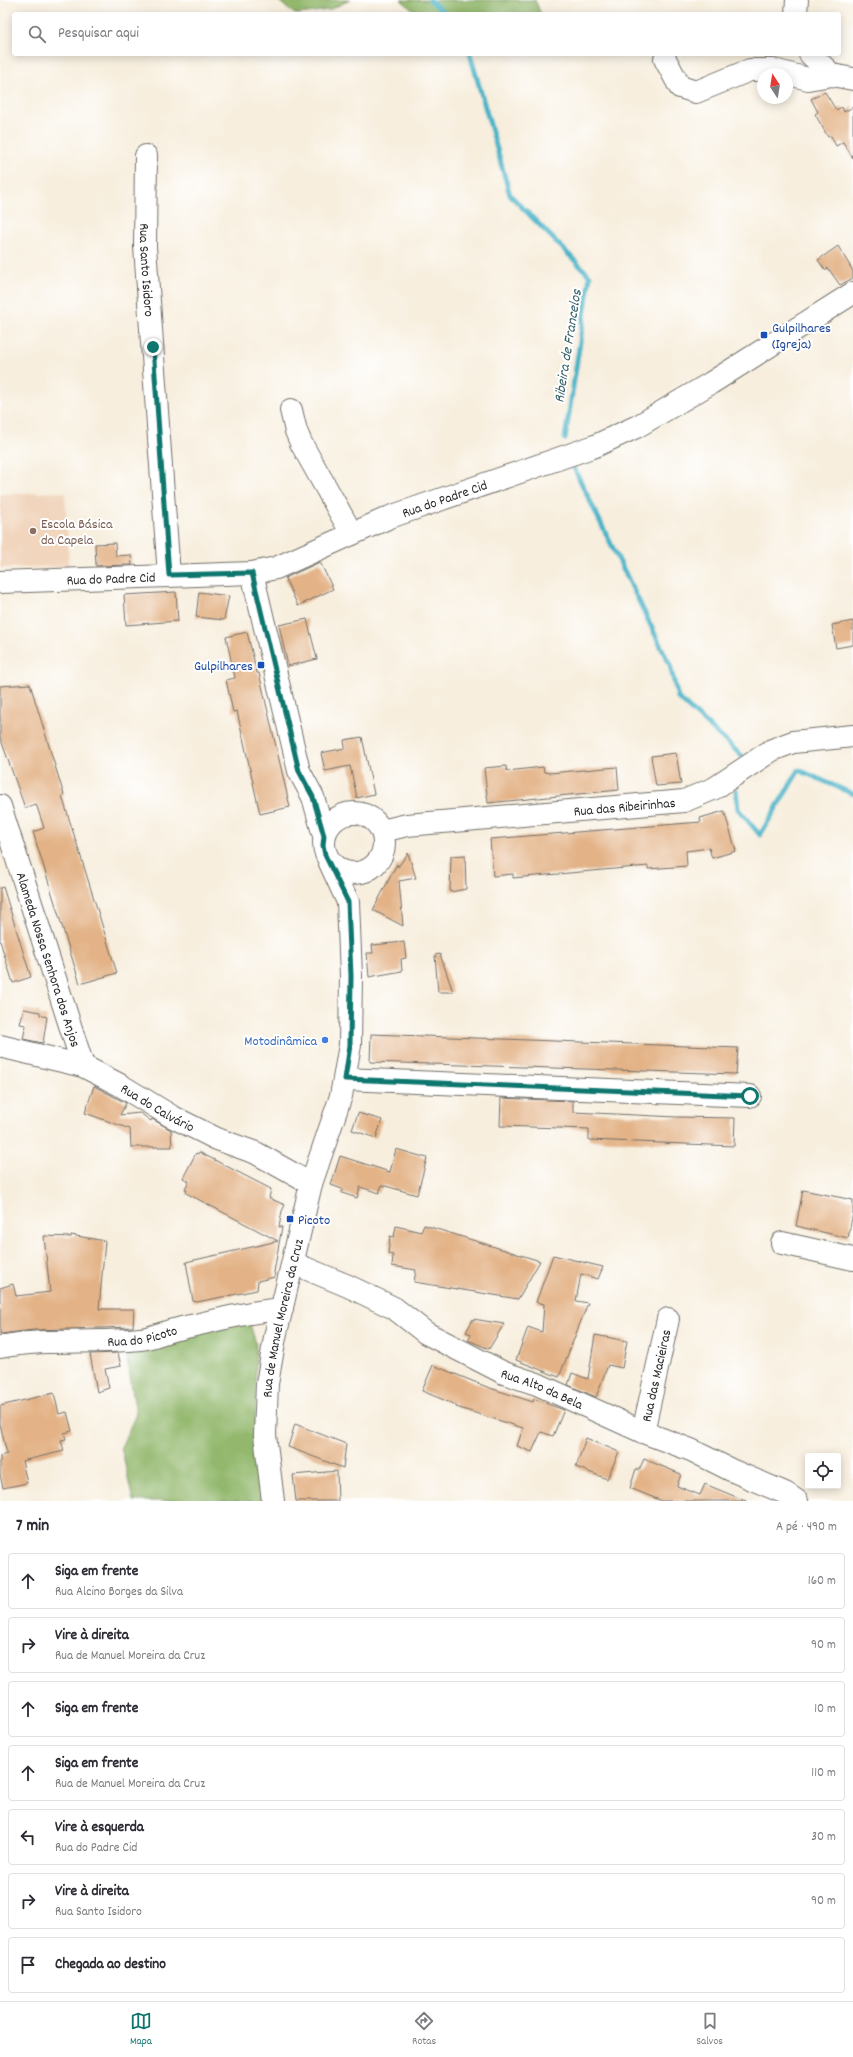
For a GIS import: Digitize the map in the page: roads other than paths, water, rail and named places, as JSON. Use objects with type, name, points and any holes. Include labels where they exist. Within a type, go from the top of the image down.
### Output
[{"type":"street","points":[[796,12],[797,0]]},
{"type":"street","points":[[813,56],[843,77]]},
{"type":"street","points":[[665,59],[680,87],[696,92],[750,70],[780,62],[808,79],[843,77]]},
{"type":"street","name":"Rua Santo Isidoro","points":[[146,156],[145,247],[169,575]]},
{"type":"street","name":"Rua do Padre Cid","points":[[0,582],[252,573],[276,568],[390,518],[595,446],[638,426],[711,383],[853,293]]},
{"type":"street","points":[[292,410],[296,430],[301,443],[352,534]]},
{"type":"street","points":[[252,573],[299,771],[313,797],[324,836]]},
{"type":"street","name":"Rua das Ribeirinhas","points":[[382,831],[408,825],[684,801],[715,788],[772,750],[793,742],[853,736]]},
{"type":"street","points":[[313,797],[351,812],[369,816],[377,823],[382,831],[384,840],[382,854],[374,866],[365,871],[356,873],[338,869],[330,863],[325,855],[323,845],[327,827],[333,820],[342,814],[351,812]]},
{"type":"street","name":"Alameda Nossa Senhora dos Anjos","points":[[0,806],[83,1066]]},
{"type":"street","name":"Rua de Manuel Moreira da Cruz","points":[[273,1501],[265,1435],[267,1384],[282,1309],[311,1184],[345,1079],[350,1045],[351,976],[348,902],[330,863]]},
{"type":"street","points":[[348,902],[365,871]]},
{"type":"street","name":"Rua do Calvário","points":[[0,1046],[83,1066],[120,1085],[178,1119],[217,1139],[256,1154],[311,1184]]},
{"type":"street","points":[[345,1079],[750,1096]]},
{"type":"street","points":[[782,1243],[853,1259]]},
{"type":"street","name":"Rua Alto da Bela","points":[[293,1263],[348,1286],[394,1308],[426,1333],[470,1357],[504,1373],[537,1384],[643,1432],[691,1450],[730,1470],[786,1493],[797,1501]]},
{"type":"street","name":"Rua do Picoto","points":[[0,1347],[50,1342],[110,1342],[142,1339],[177,1329],[250,1312],[282,1309]]},
{"type":"street","name":"Rua das Macieiras","points":[[643,1432],[668,1319]]},
{"type":"waterway","name":"Ribeira de Francelos","points":[[430,0],[443,12]]},
{"type":"waterway","name":"Ribeira de Francelos","points":[[471,56],[510,195],[590,276],[565,439]]},
{"type":"waterway","name":"Ribeira de Francelos","points":[[574,468],[670,665],[678,698],[742,756]]},
{"type":"waterway","name":"Ribeira de Francelos","points":[[736,790],[738,809],[760,835],[799,770],[853,794]]},
{"type":"place","name":"Gulpilhares (Igreja)","points":[[764,335]]},
{"type":"place","name":"Escola Básica da Capela","points":[[33,531]]},
{"type":"place","name":"Gulpilhares","points":[[261,665]]},
{"type":"place","name":"Motodinâmica","points":[[325,1040]]},
{"type":"place","name":"Picoto","points":[[290,1219]]}]
